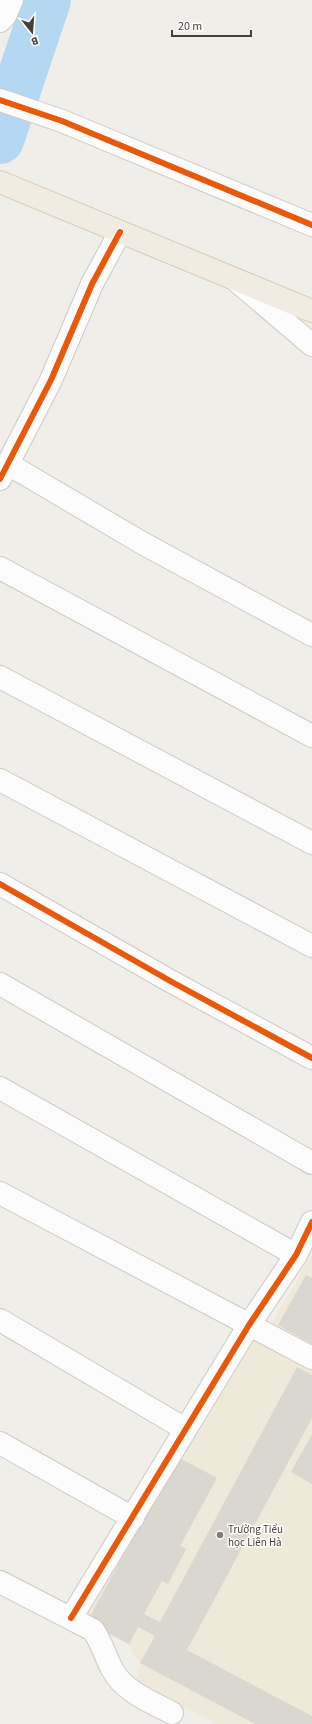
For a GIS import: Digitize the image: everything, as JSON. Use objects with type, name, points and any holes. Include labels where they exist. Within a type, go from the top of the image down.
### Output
[{"type":"main road","points":[[0,182],[312,311]]},
{"type":"street","points":[[0,21],[5,16],[12,0]]},
{"type":"street","points":[[0,100],[62,121],[312,224]]},
{"type":"street","points":[[120,232],[92,284],[51,380],[4,472],[144,544],[312,635]]},
{"type":"street","points":[[233,278],[312,344]]},
{"type":"street","points":[[0,568],[312,736]]},
{"type":"street","points":[[0,677],[312,844]]},
{"type":"street","points":[[0,780],[312,946]]},
{"type":"street","points":[[0,884],[172,982],[312,1058]]},
{"type":"street","points":[[0,984],[312,1163]]},
{"type":"street","points":[[0,1088],[296,1255]]},
{"type":"street","points":[[0,1192],[312,1358]]},
{"type":"street","points":[[71,1618],[249,1325],[296,1255],[312,1222]]},
{"type":"street","points":[[0,1320],[185,1429]]},
{"type":"street","points":[[0,1442],[132,1518]]},
{"type":"street","points":[[0,1582],[93,1630],[100,1640],[112,1670],[119,1679],[130,1690],[172,1713]]},
{"type":"shaded area","points":[[312,1255],[312,1347],[271,1325]]},
{"type":"shaded area","name":"Trường Tiểu học Liên Hà","points":[[254,1337],[312,1369],[312,1724],[217,1724],[136,1682],[141,1666],[129,1645],[87,1622],[82,1615]]},
{"type":"building","points":[[306,1275],[312,1278],[312,1344],[278,1325]]},
{"type":"building","points":[[297,1367],[312,1375],[312,1418],[187,1650],[312,1716],[312,1724],[255,1724],[140,1663],[155,1636],[138,1627],[129,1644],[87,1622],[176,1456],[217,1478],[180,1546],[186,1549],[168,1584],[162,1581],[144,1614],[160,1622]]},
{"type":"building","points":[[312,1434],[312,1484],[291,1472]]},
{"type":"waterway","points":[[0,140],[47,0]]},
{"type":"cycle path","points":[[0,100],[62,121],[312,225]]},
{"type":"cycle path","points":[[0,479],[51,380],[92,284],[120,232]]},
{"type":"cycle path","points":[[0,884],[172,982],[312,1058]]},
{"type":"cycle path","points":[[71,1618],[249,1325],[296,1255],[312,1222]]},
{"type":"place","name":"Trường Tiểu học Liên Hà","points":[[220,1535]]}]
